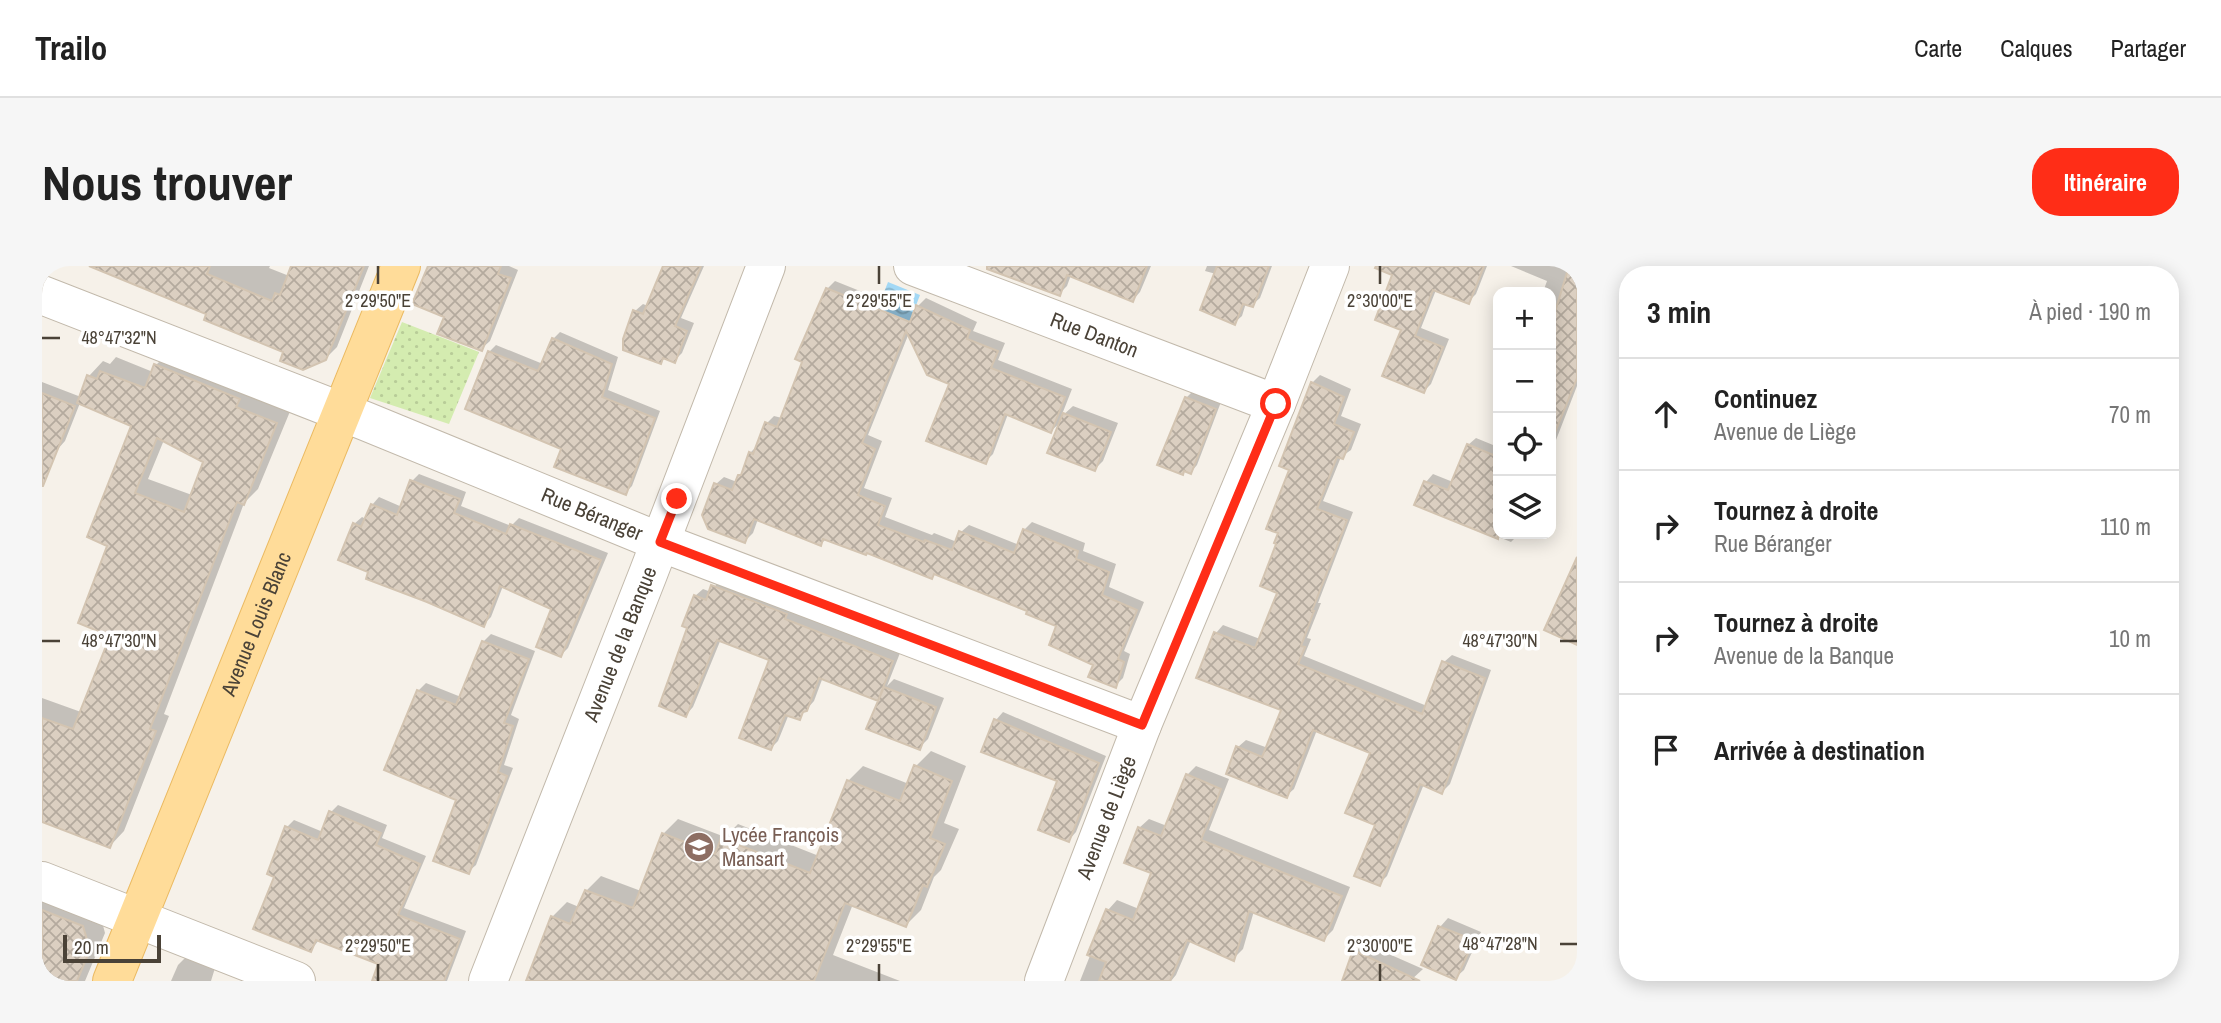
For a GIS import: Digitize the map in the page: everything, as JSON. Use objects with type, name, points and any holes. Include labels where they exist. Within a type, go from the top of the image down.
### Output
[{"type":"main road","name":"Avenue Louis Blanc","points":[[112,981],[401,266]]},
{"type":"street","name":"Avenue de la Banque","points":[[488,981],[766,266]]},
{"type":"street","name":"Rue Danton","points":[[913,266],[1276,404]]},
{"type":"street","name":"Avenue de Liège","points":[[1044,981],[1142,725],[1276,404],[1330,266]]},
{"type":"street","name":"Rue Béranger","points":[[42,295],[342,412],[660,542],[1142,725]]},
{"type":"street","points":[[42,881],[296,981]]},
{"type":"green space","points":[[402,322],[479,352],[449,424],[370,398]]},
{"type":"water","points":[[888,282],[920,295],[902,342],[869,331]]},
{"type":"building","points":[[89,266],[210,266],[207,274],[272,301],[275,293],[280,295],[291,266],[364,266],[326,360],[303,370],[280,361],[283,352],[204,320],[206,314]]},
{"type":"building","points":[[428,266],[501,266],[498,274],[511,278],[482,351],[437,334],[444,317],[412,304]]},
{"type":"building","points":[[663,266],[701,266],[675,326],[687,331],[675,363],[663,358],[661,364],[623,350],[623,339],[633,310],[643,314]]},
{"type":"building","points":[[987,266],[1147,266],[1133,302],[1067,275],[1060,296],[987,269]]},
{"type":"building","points":[[1217,266],[1269,266],[1253,307],[1243,304],[1235,325],[1200,310]]},
{"type":"building","points":[[1484,266],[1469,304],[1433,290],[1415,336],[1443,347],[1424,393],[1382,376],[1401,330],[1375,320],[1392,275],[1375,268]]},
{"type":"building","points":[[1569,266],[1577,266],[1577,378],[1556,430],[1556,350],[1556,309]]},
{"type":"building","points":[[826,288],[910,322],[916,305],[970,330],[967,339],[998,351],[991,368],[1065,397],[1051,433],[1005,414],[986,464],[926,441],[949,384],[927,375],[906,331],[862,443],[875,449],[858,495],[885,506],[878,525],[924,542],[925,540],[952,550],[959,531],[1014,553],[1023,529],[1078,551],[1076,559],[1109,572],[1102,595],[1137,610],[1118,659],[1124,662],[1116,688],[1088,677],[1093,665],[1049,645],[1056,626],[1026,614],[1027,611],[934,574],[932,579],[823,539],[821,546],[754,519],[745,543],[708,529],[702,515],[714,483],[732,490],[749,452],[753,454],[765,422],[777,427],[802,362],[795,359]]},
{"type":"building","points":[[552,338],[612,364],[602,397],[655,418],[626,495],[554,467],[561,449],[465,409],[488,351],[538,371]]},
{"type":"building","points":[[154,364],[240,399],[236,407],[277,423],[244,505],[237,502],[150,729],[156,731],[110,848],[42,822],[42,718],[73,729],[110,636],[78,623],[107,546],[87,537],[131,426],[77,403],[87,375],[97,379],[100,371],[145,388]],"holes":[[[157,438],[203,462],[184,512],[135,493]]]},
{"type":"building","points":[[1311,382],[1344,397],[1334,424],[1354,432],[1343,459],[1337,457],[1317,509],[1347,520],[1312,611],[1301,646],[1305,647],[1298,664],[1422,714],[1442,661],[1485,678],[1442,794],[1420,784],[1380,886],[1354,876],[1375,825],[1345,813],[1370,753],[1313,730],[1287,798],[1226,774],[1236,746],[1262,757],[1281,710],[1196,678],[1214,632],[1255,648],[1277,593],[1260,586],[1278,533],[1266,529],[1289,470],[1279,466]]},
{"type":"building","points":[[42,393],[75,406],[43,486],[42,486]]},
{"type":"building","points":[[1185,397],[1216,409],[1191,474],[1184,471],[1183,475],[1157,465]]},
{"type":"building","points":[[1063,413],[1111,432],[1095,471],[1047,453]]},
{"type":"building","points":[[1467,444],[1493,455],[1493,537],[1414,505],[1424,481],[1448,490]]},
{"type":"building","points":[[410,480],[460,499],[454,513],[506,534],[510,524],[601,560],[561,657],[536,647],[551,609],[500,586],[484,627],[366,579],[368,572],[338,560],[353,523],[361,527],[371,504],[397,515]]},
{"type":"building","points":[[1577,557],[1577,645],[1544,630]]},
{"type":"building","points":[[711,585],[787,614],[785,619],[893,661],[878,701],[819,678],[807,711],[803,712],[800,720],[785,715],[771,750],[739,738],[769,660],[717,640],[686,717],[659,706],[687,628],[682,626],[694,595],[706,600]]},
{"type":"building","points":[[482,641],[529,659],[504,723],[513,726],[498,772],[507,776],[469,874],[433,861],[456,800],[384,770],[417,690],[456,705]]},
{"type":"building","points":[[884,687],[936,707],[920,750],[866,729]]},
{"type":"building","points":[[994,719],[1099,763],[1069,842],[1038,830],[1057,781],[981,752]]},
{"type":"building","points":[[914,765],[952,781],[930,838],[945,844],[927,887],[923,885],[906,927],[845,903],[814,981],[526,981],[551,916],[570,924],[585,890],[633,908],[662,833],[715,854],[721,838],[810,873],[847,780],[900,801]]},
{"type":"building","points":[[1186,774],[1221,789],[1201,840],[1342,896],[1324,941],[1249,911],[1234,961],[1187,940],[1170,981],[1099,981],[1106,962],[1087,955],[1106,909],[1133,920],[1151,873],[1124,863],[1138,827],[1161,836]]},
{"type":"building","points":[[329,811],[381,833],[376,845],[420,864],[398,915],[460,939],[444,981],[372,981],[378,964],[316,940],[311,952],[253,929],[274,877],[267,874],[285,826],[318,840]]},
{"type":"building","points":[[42,910],[83,926],[90,950],[77,981],[42,981]]},
{"type":"building","points":[[1438,926],[1474,940],[1456,980],[1421,965]]},
{"type":"building","points":[[1353,950],[1420,981],[1342,981]]},
{"type":"place","name":"Lycée François Mansart","points":[[699,847]]},
{"type":"route","points":[[677,499],[660,542],[1142,725],[1276,404]]}]
